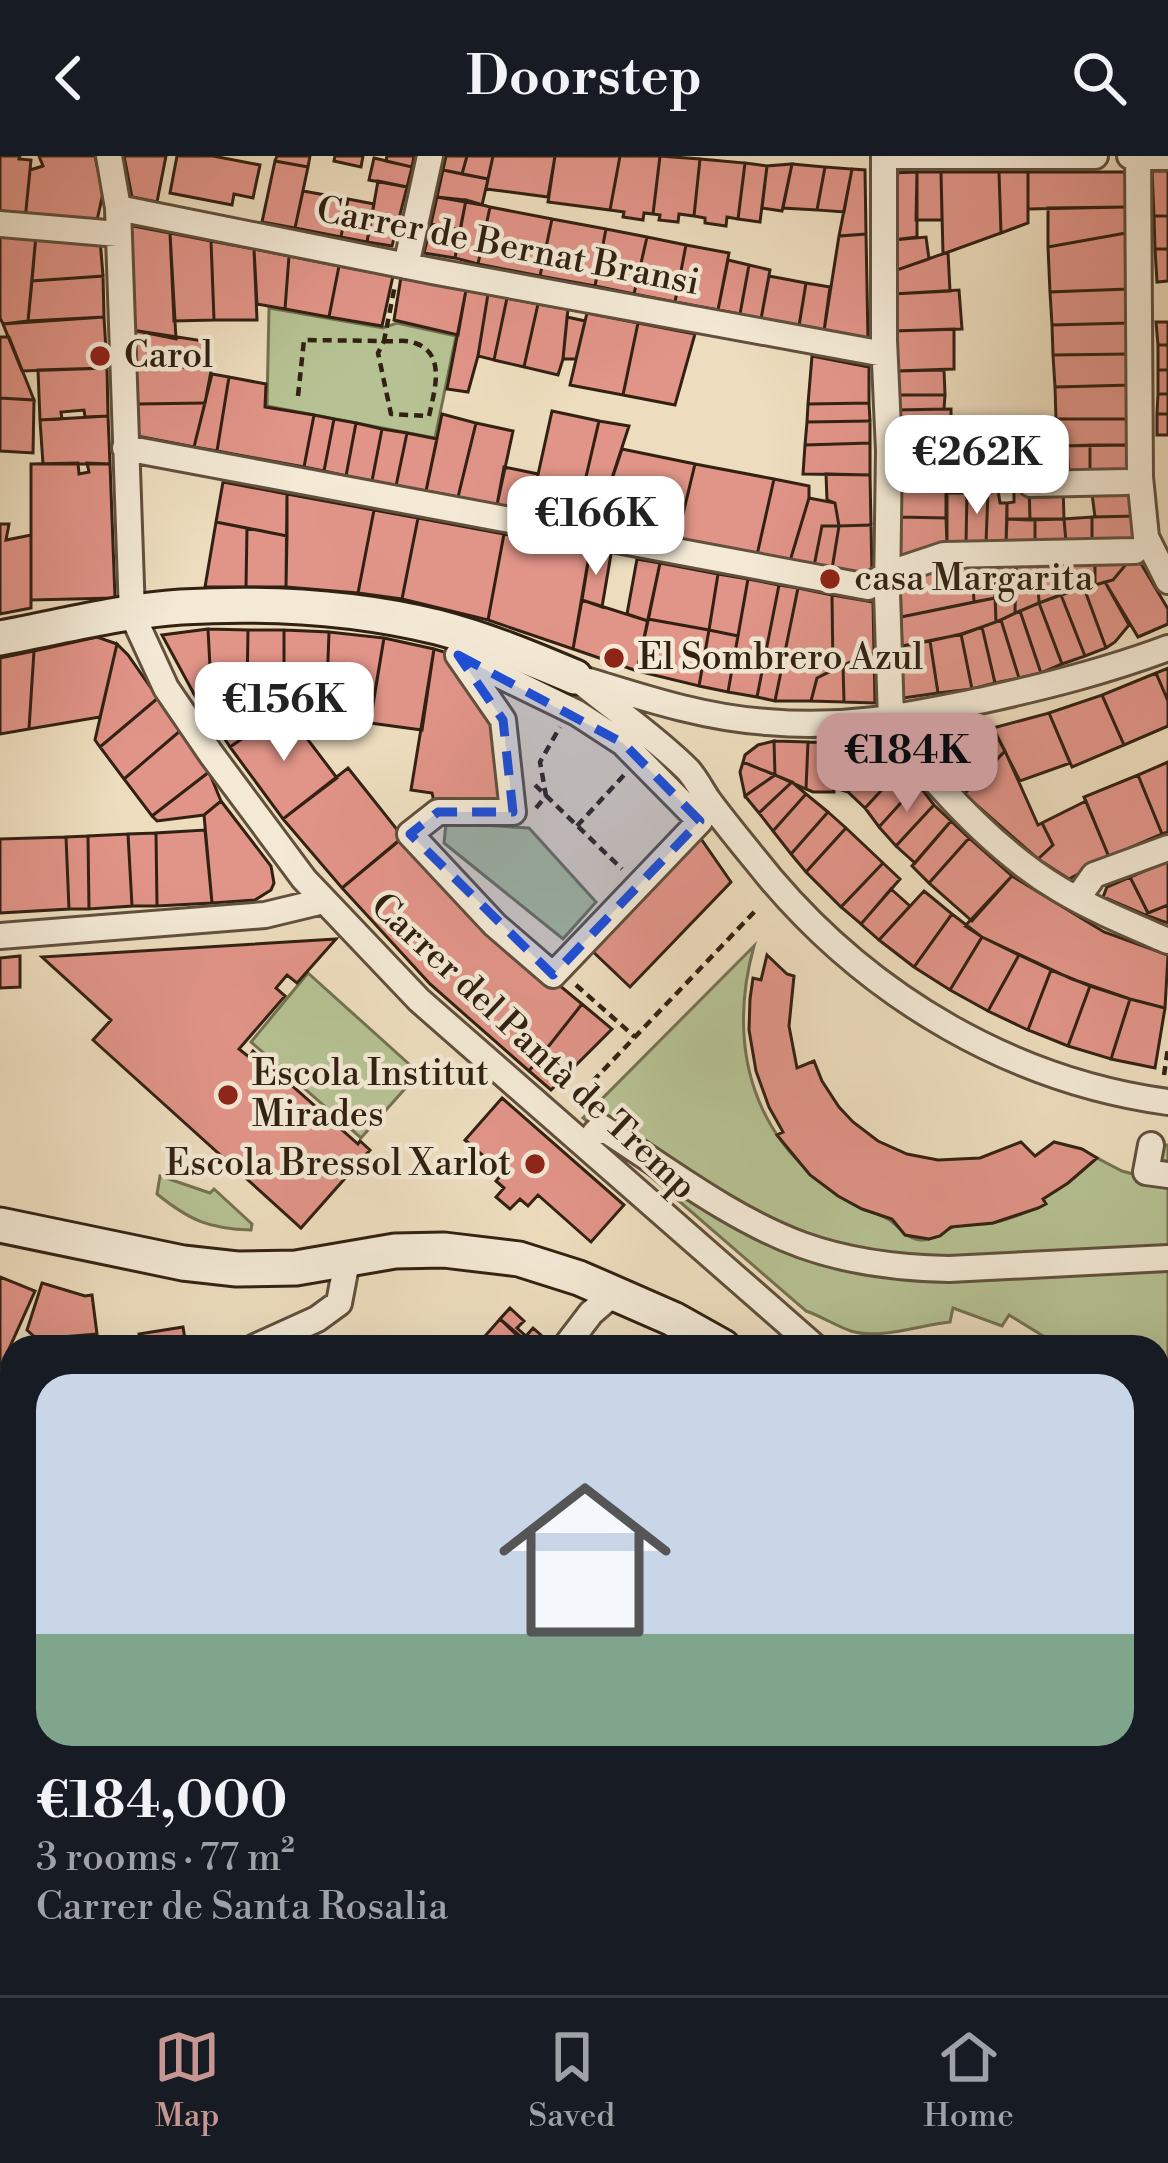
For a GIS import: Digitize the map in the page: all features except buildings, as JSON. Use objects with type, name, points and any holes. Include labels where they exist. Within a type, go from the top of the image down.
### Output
[{"type":"street","name":"Carrer del Pantà de Tremp","points":[[109,156],[118,221],[132,614],[166,688],[323,901],[419,1000],[801,1335]]},
{"type":"street","points":[[401,271],[430,156]]},
{"type":"street","points":[[1095,156],[887,156],[884,354],[891,720],[898,739],[969,819],[1020,862],[1077,899],[1168,941]]},
{"type":"street","points":[[1168,157],[1135,156],[1140,477],[1150,540],[1168,581]]},
{"type":"street","name":"Carrer de Bernat Bransi","points":[[0,224],[118,221],[884,354]]},
{"type":"street","points":[[125,448],[868,587],[887,574],[944,555],[1150,540]]},
{"type":"street","points":[[1031,484],[1126,482]]},
{"type":"street","points":[[0,638],[173,608],[344,610],[439,628],[659,702],[768,723],[835,725],[891,720],[1076,680],[1168,648]]},
{"type":"street","points":[[458,655],[577,712],[623,743],[700,821],[553,975],[495,925],[410,834],[438,812],[513,812],[507,759],[503,720],[458,655]]},
{"type":"street","points":[[575,677],[690,772],[774,882],[876,981],[970,1040],[1050,1075],[1168,1102]]},
{"type":"street","points":[[652,741],[641,719],[659,702]]},
{"type":"street","points":[[659,702],[666,733],[692,763],[690,772]]},
{"type":"street","points":[[1077,899],[1094,875],[1168,848]]},
{"type":"street","points":[[0,936],[265,915],[323,901]]},
{"type":"street","points":[[595,1133],[601,1126],[770,1231],[859,1261],[949,1269],[1168,1258]]},
{"type":"street","points":[[1151,1145],[1145,1172],[1168,1175]]},
{"type":"street","points":[[0,1225],[183,1263],[237,1269],[296,1268],[395,1251],[443,1250],[519,1259],[579,1278],[702,1335]]},
{"type":"street","points":[[282,1335],[340,1303],[346,1261]]},
{"type":"street","points":[[576,1335],[591,1313],[613,1294]]},
{"type":"path","points":[[298,396],[304,340],[384,341],[412,341],[434,359],[429,416],[391,414],[378,353],[384,341],[401,271]]},
{"type":"path","points":[[507,759],[635,881]]},
{"type":"path","points":[[577,826],[626,774]]},
{"type":"path","points":[[567,1109],[758,908]]},
{"type":"path","points":[[559,969],[634,1037]]},
{"type":"path","points":[[1164,1075],[1168,1048]]},
{"type":"highlighted area","points":[[458,655],[623,743],[700,821],[553,975],[410,834],[438,812],[513,812],[503,720]]},
{"type":"green space","points":[[269,308],[383,328],[397,323],[456,336],[435,438],[267,406]]},
{"type":"green space","points":[[446,823],[529,828],[596,902],[563,939],[444,843]]},
{"type":"green space","points":[[754,946],[745,990],[744,1032],[762,1109],[782,1142],[809,1172],[910,1237],[927,1240],[956,1226],[993,1223],[1032,1210],[1097,1158],[1155,1180],[1160,1145],[1168,1145],[1168,1335],[1042,1335],[1009,1315],[1002,1326],[953,1308],[950,1322],[874,1334],[851,1331],[806,1311],[583,1118]]},
{"type":"green space","points":[[308,973],[419,1073],[361,1138],[251,1042]]},
{"type":"green space","points":[[160,1176],[210,1193],[214,1189],[252,1224],[251,1230],[211,1225],[179,1210],[157,1194]]},
{"type":"place","name":"Carol","points":[[100,356]]},
{"type":"place","name":"casa Margarita","points":[[830,579]]},
{"type":"place","name":"El Sombrero Azul","points":[[614,658]]},
{"type":"place","name":"Escola Institut Mirades","points":[[228,1095]]},
{"type":"place","name":"Escola Bressol Xarlot","points":[[535,1164]]}]
